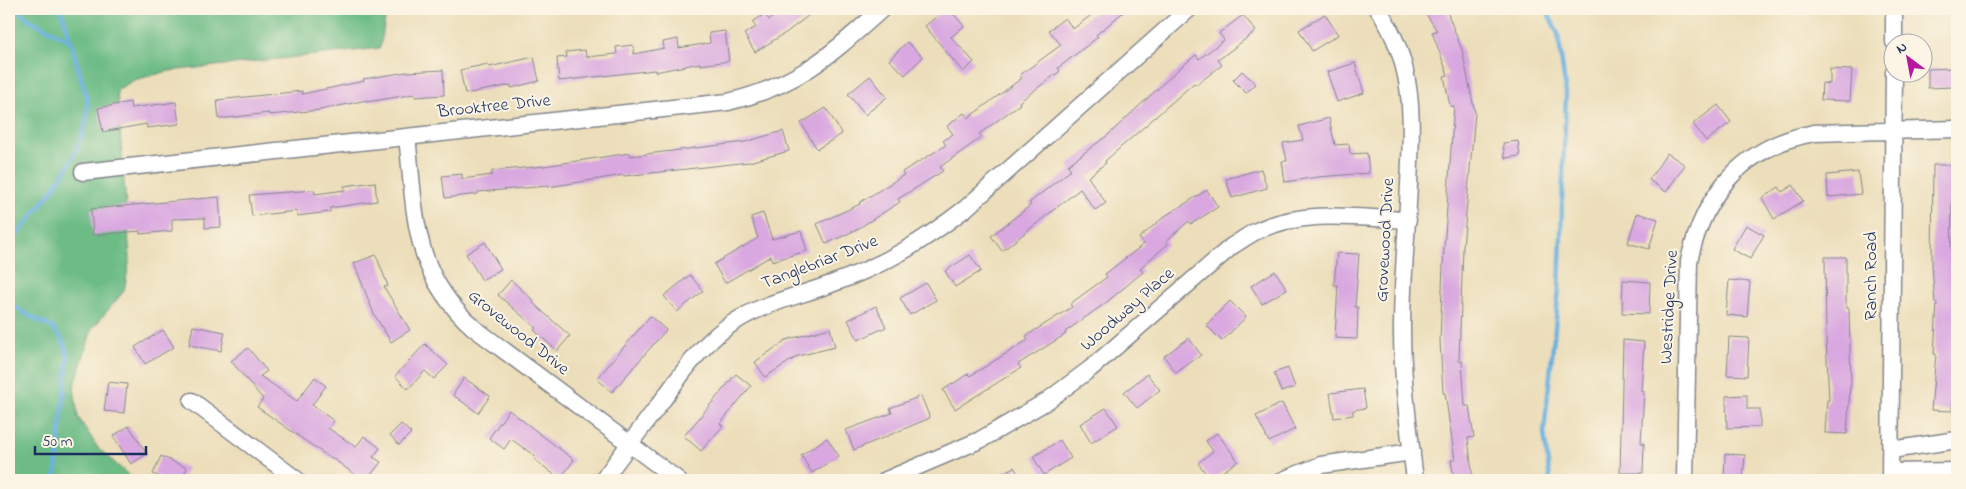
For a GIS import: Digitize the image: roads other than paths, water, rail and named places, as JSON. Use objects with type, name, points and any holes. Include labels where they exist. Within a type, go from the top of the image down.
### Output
[{"type":"street","name":"Brooktree Drive","points":[[83,172],[728,102],[780,86],[805,73],[828,56],[882,9]]},
{"type":"street","name":"Tanglebriar Drive","points":[[603,480],[690,362],[710,340],[734,321],[763,306],[869,269],[904,252],[936,231],[966,208],[1189,9]]},
{"type":"street","name":"Grovewood Drive","points":[[1378,9],[1395,37],[1404,62],[1410,90],[1412,127],[1402,328],[1403,373],[1415,480]]},
{"type":"street","points":[[1894,17],[1894,32]]},
{"type":"street","name":"Ranch Road","points":[[1890,476],[1894,82]]},
{"type":"street","name":"Westridge Drive","points":[[1685,480],[1689,261],[1693,241],[1709,204],[1724,183],[1757,154],[1779,143],[1814,133],[1957,129]]},
{"type":"street","name":"Grovewood Drive","points":[[407,137],[419,238],[428,267],[446,299],[474,328],[678,480]]},
{"type":"street","name":"Woodway Place","points":[[886,480],[980,440],[1047,401],[1090,369],[1232,246],[1258,230],[1307,217],[1329,216],[1408,220]]},
{"type":"street","points":[[192,402],[297,480]]},
{"type":"street","points":[[1891,450],[1957,440]]},
{"type":"street","points":[[1283,480],[1321,466],[1412,452]]},
{"type":"street","points":[[1890,476],[1957,471]]},
{"type":"waterway","points":[[17,9],[28,19],[69,40]]},
{"type":"waterway","points":[[9,244],[62,177],[81,138],[86,118],[87,98],[61,9]]},
{"type":"waterway","points":[[1546,9],[1558,34],[1566,93],[1559,289],[1544,432],[1550,480]]},
{"type":"waterway","points":[[9,298],[13,305],[53,328],[63,341],[68,357],[55,480]]}]
